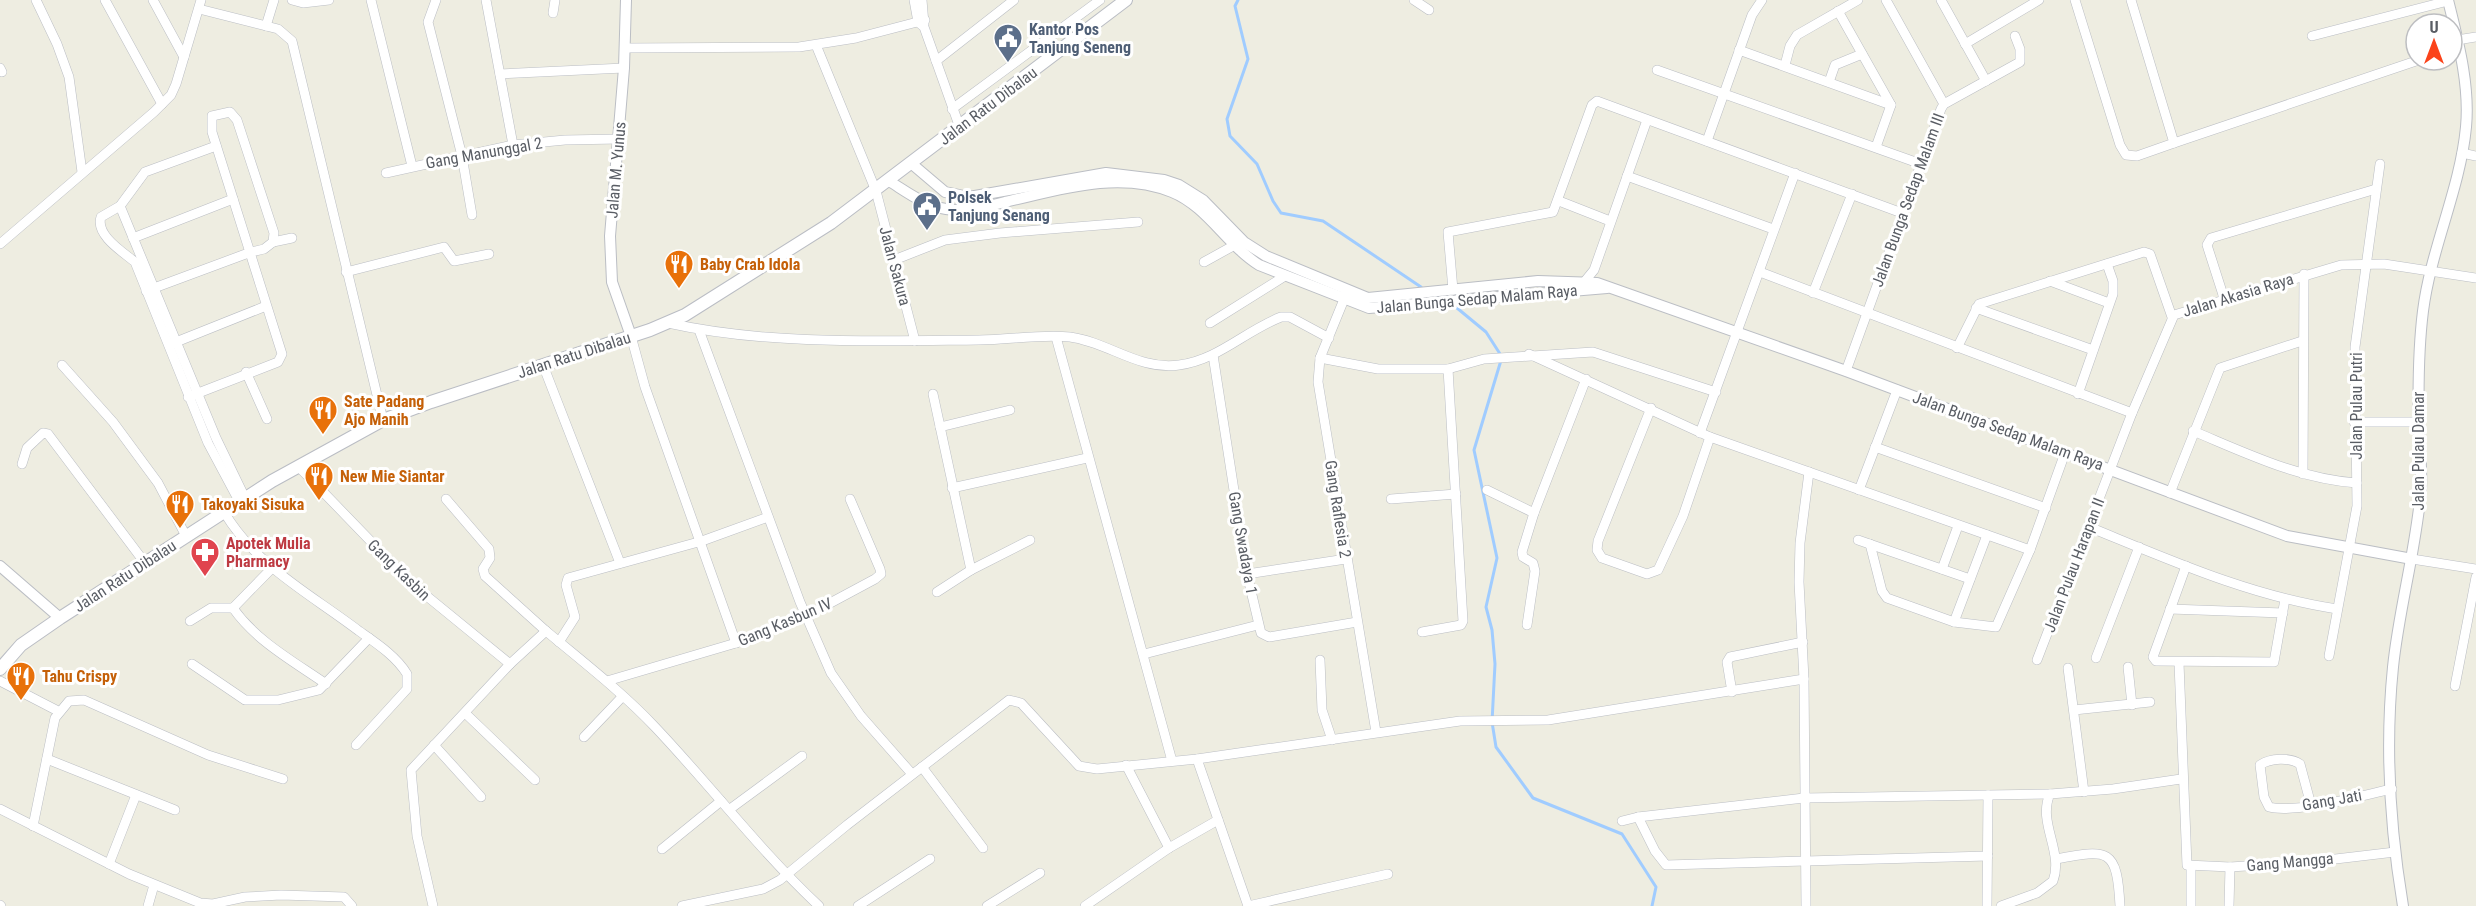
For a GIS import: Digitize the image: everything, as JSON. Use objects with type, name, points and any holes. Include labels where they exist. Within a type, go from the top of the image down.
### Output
[{"type":"main road","name":"Jalan Ratu Dibalau","points":[[0,669],[21,645],[186,536],[298,466],[383,420],[668,323],[800,245],[960,128],[1126,0]]},
{"type":"street","points":[[36,0],[66,63],[82,172]]},
{"type":"street","points":[[105,0],[162,104]]},
{"type":"street","points":[[153,0],[184,57]]},
{"type":"street","points":[[266,26],[274,0]]},
{"type":"street","points":[[292,0],[303,3],[329,0]]},
{"type":"street","points":[[371,0],[412,166]]},
{"type":"street","points":[[436,0],[428,22],[462,156],[472,215]]},
{"type":"street","points":[[486,0],[513,145]]},
{"type":"street","points":[[553,14],[555,0]]},
{"type":"street","name":"Jalan M. Yunus","points":[[626,0],[624,68],[610,236],[612,282],[631,336]]},
{"type":"street","points":[[914,0],[960,128]]},
{"type":"street","points":[[922,0],[922,23]]},
{"type":"street","points":[[936,61],[1014,0]]},
{"type":"street","points":[[952,109],[1101,0],[1111,12]]},
{"type":"street","points":[[1414,0],[1429,10]]},
{"type":"street","points":[[1707,141],[1754,8],[1762,0]]},
{"type":"street","points":[[1785,65],[1794,38],[1858,0]]},
{"type":"street","points":[[1886,0],[1944,104]]},
{"type":"street","points":[[1965,44],[2039,0]]},
{"type":"street","points":[[2088,0],[2077,3],[2120,145],[2127,155],[2137,156],[2404,65]]},
{"type":"street","points":[[2131,0],[2174,143]]},
{"type":"street","points":[[2312,36],[2448,0]]},
{"type":"street","points":[[1945,1],[1965,44],[1986,81]]},
{"type":"street","points":[[0,244],[162,104],[174,89],[200,3],[284,32],[294,47],[383,420]]},
{"type":"street","points":[[1838,11],[1891,105],[1876,147]]},
{"type":"street","points":[[625,48],[771,48],[816,45],[922,23]]},
{"type":"street","name":"Jalan Bunga Sedap Malam III","points":[[1846,371],[1902,213],[1944,104],[2020,62],[2020,49],[2015,36]]},
{"type":"street","name":"Jalan Sakura","points":[[816,45],[876,191],[915,341]]},
{"type":"street","points":[[1739,50],[1891,105]]},
{"type":"street","points":[[1829,82],[1835,65],[1862,54]]},
{"type":"street","points":[[500,74],[624,68]]},
{"type":"street","points":[[1657,70],[1921,164]]},
{"type":"street","name":"Jalan Pulau Damar","points":[[2403,906],[2395,852],[2392,789],[2390,729],[2393,666],[2412,559],[2421,486],[2420,340],[2431,270],[2462,153],[2466,107],[2460,72]]},
{"type":"street","points":[[1452,294],[1447,238],[1449,230],[1550,214],[1558,201],[1593,103],[1600,102],[1902,213]]},
{"type":"street","points":[[192,395],[246,372],[278,362],[282,354],[216,146],[210,121],[212,116],[230,112],[237,120],[274,233],[273,242]]},
{"type":"street","points":[[1594,286],[1594,270],[1647,120]]},
{"type":"street","name":"Gang Manunggal 2","points":[[386,172],[513,145],[566,140],[619,140]]},
{"type":"street","points":[[139,260],[114,245],[100,226],[101,217],[120,206],[146,172],[216,146]]},
{"type":"street","points":[[2462,153],[2476,156]]},
{"type":"street","points":[[80,157],[106,154]]},
{"type":"street","name":"Jalan Bunga Sedap Malam Raya","points":[[912,164],[945,192],[969,197],[1106,173],[1164,180],[1179,185],[1203,200],[1253,249],[1377,308],[1434,303],[1452,294]]},
{"type":"street","name":"Jalan Pulau Putri","points":[[2329,656],[2357,506],[2354,422],[2357,320],[2380,164]]},
{"type":"street","points":[[1700,432],[1795,173]]},
{"type":"street","points":[[1627,176],[1773,229]]},
{"type":"street","name":"Jalan Bunga Sedap Malam Raya","points":[[889,181],[922,201],[955,210],[985,207],[1086,184],[1128,183],[1159,188],[1186,200],[1233,246],[1259,265],[1285,276],[1346,295],[1368,298],[1452,294],[1538,281],[1594,286],[1846,371],[2287,536],[2412,559]]},
{"type":"street","points":[[2224,298],[2207,245],[2211,238],[2376,189]]},
{"type":"street","points":[[1813,293],[1851,194]]},
{"type":"street","points":[[133,238],[234,199]]},
{"type":"street","points":[[1558,201],[1610,221]]},
{"type":"street","points":[[120,206],[208,443],[242,500]]},
{"type":"street","points":[[894,260],[955,239],[1138,222]]},
{"type":"street","points":[[150,290],[264,249],[273,242],[292,238]]},
{"type":"street","points":[[1204,262],[1233,246]]},
{"type":"street","points":[[346,272],[444,247],[454,261],[489,254]]},
{"type":"street","points":[[1957,348],[1976,308],[1992,298],[2148,252],[2172,317]]},
{"type":"street","name":"Jalan Akasia Raya","points":[[2111,470],[2172,317],[2224,298],[2341,265],[2367,262],[2476,278]]},
{"type":"street","points":[[2078,394],[2113,286],[2107,264]]},
{"type":"street","points":[[1760,272],[2132,413]]},
{"type":"street","points":[[2303,474],[2304,274]]},
{"type":"street","points":[[1210,323],[1285,276]]},
{"type":"street","points":[[2050,281],[2109,303]]},
{"type":"street","name":"Gang Raflesia 2","points":[[1346,295],[1320,358],[1318,382],[1376,732]]},
{"type":"street","points":[[172,344],[266,306]]},
{"type":"street","points":[[1976,308],[2093,350]]},
{"type":"street","points":[[668,323],[699,330],[765,336],[915,341],[1056,337],[1081,339],[1153,365],[1177,366],[1213,355],[1276,319],[1285,317],[1329,338]]},
{"type":"street","points":[[699,330],[806,616],[835,681],[861,716],[912,774]]},
{"type":"street","points":[[631,336],[645,387],[736,643]]},
{"type":"street","points":[[1056,337],[1172,761]]},
{"type":"street","points":[[2170,493],[2220,368],[2302,341]]},
{"type":"street","points":[[1320,358],[1378,369],[1448,369],[1484,359],[1510,356],[1599,352],[1716,392]]},
{"type":"street","points":[[1529,354],[1710,437],[2030,550]]},
{"type":"street","name":"Gang Swadaya 1","points":[[1213,355],[1247,574],[1258,625]]},
{"type":"street","points":[[62,365],[113,422],[158,483],[186,536]]},
{"type":"street","points":[[543,365],[620,563]]},
{"type":"street","points":[[1422,632],[1451,629],[1461,626],[1463,621],[1448,369]]},
{"type":"street","points":[[246,372],[267,419]]},
{"type":"street","points":[[1527,625],[1535,571],[1533,563],[1523,557],[1522,552],[1534,513],[1586,379]]},
{"type":"street","points":[[1859,490],[1898,390]]},
{"type":"street","points":[[933,394],[971,570]]},
{"type":"street","points":[[1651,408],[1598,541],[1597,550],[1602,558],[1647,574],[1658,570],[1683,516],[1710,437]]},
{"type":"street","points":[[940,427],[1010,410]]},
{"type":"street","points":[[2354,422],[2419,422]]},
{"type":"street","points":[[2193,431],[2303,474],[2357,483]]},
{"type":"street","points":[[22,464],[27,448],[43,433],[48,434],[145,563]]},
{"type":"street","points":[[1875,447],[2046,508]]},
{"type":"street","points":[[1870,544],[1882,591],[1887,598],[1954,622],[1996,627],[2030,550],[2065,453]]},
{"type":"street","points":[[952,488],[1088,458]]},
{"type":"street","name":"Gang Kasbin","points":[[298,466],[412,584],[510,663]]},
{"type":"street","name":"Jalan Pulau Harapan II","points":[[2037,660],[2111,470]]},
{"type":"street","points":[[1806,906],[1804,679],[1799,582],[1800,543],[1809,472]]},
{"type":"street","points":[[1487,490],[1534,513]]},
{"type":"street","points":[[1391,499],[1456,494]]},
{"type":"street","points":[[446,500],[489,549],[490,558],[483,569],[485,576],[546,631],[607,681],[654,725],[730,809],[786,876],[819,906]]},
{"type":"street","name":"Gang Kasbun IV","points":[[607,681],[736,643],[806,616],[880,574],[850,500]]},
{"type":"street","points":[[224,512],[246,545],[272,568],[369,638],[404,669],[409,683],[407,689],[356,745]]},
{"type":"street","points":[[559,642],[575,617],[566,585],[568,578],[702,542],[768,517]]},
{"type":"street","points":[[1942,569],[1958,526]]},
{"type":"street","points":[[2089,526],[2186,566],[2285,599],[2337,609]]},
{"type":"street","points":[[1954,622],[1987,535]]},
{"type":"street","points":[[937,592],[971,570],[1030,540]]},
{"type":"street","points":[[1858,540],[1970,579]]},
{"type":"street","points":[[2096,658],[2139,547]]},
{"type":"street","points":[[1247,574],[1346,559]]},
{"type":"street","points":[[2412,559],[2476,569]]},
{"type":"street","points":[[0,566],[60,618]]},
{"type":"street","points":[[2186,566],[2153,657],[2156,661],[2179,663],[2274,662],[2285,599]]},
{"type":"street","points":[[190,621],[211,608],[233,608],[272,568]]},
{"type":"street","points":[[2455,686],[2476,577]]},
{"type":"street","points":[[233,608],[246,625],[264,641],[326,684]]},
{"type":"street","points":[[2170,609],[2283,613]]},
{"type":"street","points":[[1144,654],[1258,625],[1265,637],[1357,622]]},
{"type":"street","points":[[433,906],[417,836],[411,773],[413,766],[510,663],[546,631]]},
{"type":"street","points":[[2465,633],[2476,636]]},
{"type":"street","points":[[192,664],[248,701],[297,697],[319,690],[369,638]]},
{"type":"street","points":[[1732,692],[1727,662],[1730,657],[1803,642]]},
{"type":"street","points":[[1320,660],[1322,710],[1332,740]]},
{"type":"street","points":[[2179,663],[2181,779],[2191,906]]},
{"type":"street","points":[[2128,667],[2132,705]]},
{"type":"street","points":[[2068,668],[2084,792]]},
{"type":"street","points":[[682,906],[763,889],[786,876],[912,774],[1009,700],[1018,701],[1079,766],[1097,768],[1197,759],[1376,732],[1476,720],[1548,720],[1804,679]]},
{"type":"street","points":[[0,681],[58,711]]},
{"type":"street","points":[[584,737],[622,697]]},
{"type":"street","points":[[33,826],[52,727],[58,711],[69,701],[84,700],[208,755],[283,779]]},
{"type":"street","points":[[2074,710],[2150,702]]},
{"type":"street","points":[[465,712],[535,780]]},
{"type":"street","points":[[434,745],[481,797]]},
{"type":"street","points":[[730,809],[802,756]]},
{"type":"street","points":[[47,759],[175,810]]},
{"type":"street","points":[[1197,759],[1248,906],[1388,874]]},
{"type":"street","name":"Gang Jati","points":[[2311,805],[2300,764],[2285,759],[2263,762],[2260,765],[2264,797],[2272,808],[2311,805],[2392,789]]},
{"type":"street","points":[[1126,765],[1169,848]]},
{"type":"street","points":[[922,767],[983,849]]},
{"type":"street","points":[[1622,821],[1638,817],[1804,798],[2050,794],[2084,792],[2181,779]]},
{"type":"street","points":[[2001,906],[2047,888],[2056,875],[2056,859],[2046,817],[2050,794]]},
{"type":"street","points":[[109,864],[136,795]]},
{"type":"street","points":[[1988,795],[1988,906]]},
{"type":"street","points":[[662,849],[721,801]]},
{"type":"street","points":[[0,809],[153,885],[200,903],[213,905],[267,895],[330,894],[344,897],[352,906]]},
{"type":"street","points":[[1638,817],[1655,851],[1666,865],[1988,856]]},
{"type":"street","points":[[1085,906],[1169,848],[1218,820]]},
{"type":"street","points":[[2056,859],[2092,852],[2105,854],[2116,866],[2120,906]]},
{"type":"street","name":"Gang Mangga","points":[[2188,865],[2230,867],[2310,862],[2395,852]]},
{"type":"street","points":[[858,906],[930,859]]},
{"type":"street","points":[[2229,906],[2230,867]]},
{"type":"street","points":[[987,906],[1040,873]]},
{"type":"street","points":[[148,906],[153,885]]},
{"type":"waterway","points":[[1238,0],[1235,6],[1248,59],[1227,119],[1230,136],[1257,164],[1273,201],[1281,213],[1323,221],[1421,287]]},
{"type":"waterway","points":[[1457,308],[1486,332],[1502,357],[1474,450],[1497,558],[1486,607],[1492,630],[1495,664],[1492,722],[1496,747],[1533,798],[1622,834],[1656,887],[1652,906]]},
{"type":"place","name":"Kantor Pos Tanjung Seneng","points":[[1008,64]]},
{"type":"place","name":"Polsek Tanjung Senang","points":[[927,232]]},
{"type":"place","name":"Baby Crab Idola","points":[[679,290]]},
{"type":"place","name":"Sate Padang Ajo Manih","points":[[323,436]]},
{"type":"place","name":"New Mie Siantar","points":[[319,502]]},
{"type":"place","name":"Takoyaki Sisuka","points":[[180,530]]},
{"type":"place","name":"Apotek Mulia Pharmacy","points":[[205,578]]},
{"type":"place","name":"Tahu Crispy","points":[[21,702]]}]
